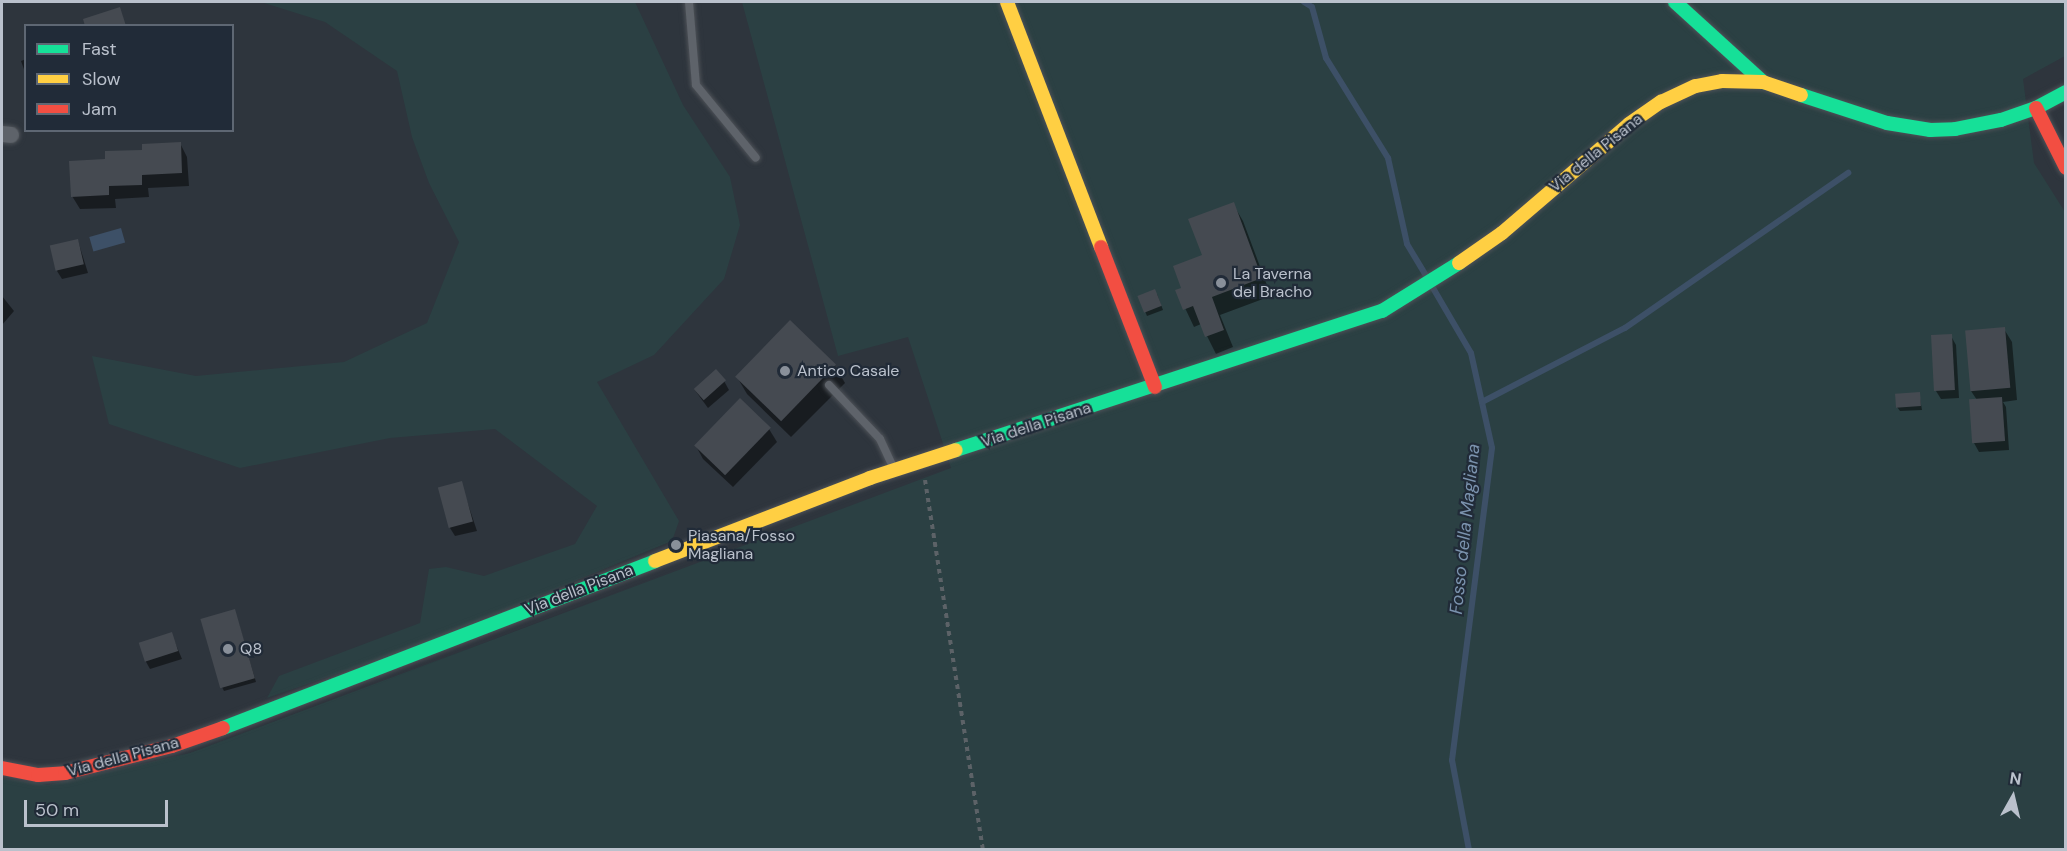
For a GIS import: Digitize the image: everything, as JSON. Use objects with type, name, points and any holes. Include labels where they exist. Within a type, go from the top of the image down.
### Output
[{"type":"main road","points":[[1007,2],[1155,387]]},
{"type":"main road","points":[[1675,2],[1763,82]]},
{"type":"main road","name":"Via della Pisana","points":[[2,768],[38,775],[65,774],[172,746],[895,470],[1382,311],[1456,267],[1502,233],[1615,135],[1661,102],[1685,90],[1708,83],[1763,82],[1870,118],[1919,129],[1939,130],[1979,125],[2036,108],[2066,92]]},
{"type":"main road","points":[[2036,108],[2066,168]]},
{"type":"lane","points":[[688,2],[696,85],[756,158]]},
{"type":"lane","points":[[829,385],[880,439],[895,470]]},
{"type":"path","points":[[923,461],[925,489],[983,849]]},
{"type":"green space","points":[[261,2],[635,2],[683,105],[730,177],[740,225],[724,279],[654,355],[597,382],[679,521],[672,541],[414,647],[267,698],[279,676],[420,623],[429,569],[446,567],[484,576],[575,544],[597,506],[495,429],[390,438],[240,468],[109,424],[92,356],[196,376],[344,362],[427,323],[459,242],[429,183],[412,137],[397,71],[325,22]]},
{"type":"green space","points":[[742,2],[2065,2],[2065,56],[2023,79],[2034,163],[2065,212],[2065,849],[2,850],[2,778],[48,785],[190,753],[951,468],[908,337],[838,356]]},
{"type":"water","points":[[121,228],[125,242],[93,252],[89,237]]},
{"type":"building","points":[[120,7],[125,24],[84,24],[83,19]]},
{"type":"building","points":[[181,142],[182,173],[142,175],[142,185],[109,186],[109,195],[71,197],[69,161],[105,159],[105,151],[142,150],[142,144]]},
{"type":"building","points":[[1234,202],[1262,278],[1212,297],[1224,330],[1205,337],[1193,306],[1183,310],[1175,290],[1181,288],[1173,266],[1202,255],[1188,219]]},
{"type":"building","points":[[78,239],[84,264],[56,271],[50,246]]},
{"type":"building","points":[[1155,289],[1162,306],[1144,313],[1137,296]]},
{"type":"building","name":"Antico Casale","points":[[790,320],[836,364],[781,421],[735,377]]},
{"type":"building","points":[[2005,327],[2010,388],[1970,391],[1965,330]]},
{"type":"building","points":[[1952,334],[1955,390],[1934,391],[1931,335]]},
{"type":"building","points":[[716,369],[726,380],[704,400],[694,389]]},
{"type":"building","points":[[1920,392],[1921,406],[1896,408],[1895,394]]},
{"type":"building","points":[[2002,397],[2005,441],[1972,443],[1969,399]]},
{"type":"building","points":[[740,398],[771,428],[725,475],[694,445]]},
{"type":"building","points":[[462,481],[473,522],[449,528],[438,487]]},
{"type":"building","name":"Q8","points":[[235,609],[255,678],[220,688],[200,619]]},
{"type":"building","points":[[172,632],[178,651],[145,662],[139,643]]},
{"type":"waterway","name":"Fosso della Magliana","points":[[1304,2],[1312,7],[1326,58],[1388,158],[1407,244],[1428,279]]},
{"type":"waterway","points":[[1482,402],[1625,328],[1848,173]]},
{"type":"waterway","name":"Fosso della Magliana","points":[[1433,288],[1471,353],[1492,448],[1452,760],[1469,850]]},
{"type":"traffic: fast","points":[[1675,2],[1763,82]]},
{"type":"traffic: fast","points":[[1801,95],[1887,123],[1930,130],[1955,129],[2001,120],[2036,108],[2066,92]]},
{"type":"traffic: fast","points":[[956,450],[1382,311],[1459,263]]},
{"type":"traffic: fast","points":[[223,728],[655,561]]},
{"type":"traffic: slow","points":[[1007,2],[1101,247]]},
{"type":"traffic: slow","points":[[1459,263],[1502,233],[1629,124],[1661,102],[1696,86],[1722,81],[1763,82],[1801,95]]},
{"type":"traffic: slow","points":[[655,561],[870,478],[956,450]]},
{"type":"traffic: jam","points":[[2036,108],[2066,168]]},
{"type":"traffic: jam","points":[[1101,247],[1155,387]]},
{"type":"traffic: jam","points":[[2,768],[38,775],[65,773],[172,746],[223,728]]},
{"type":"place","name":"La Taverna del Bracho","points":[[1221,283]]},
{"type":"place","name":"Antico Casale","points":[[785,371]]},
{"type":"place","name":"Piasana/Fosso Magliana","points":[[676,545]]},
{"type":"place","name":"Q8","points":[[228,649]]}]
